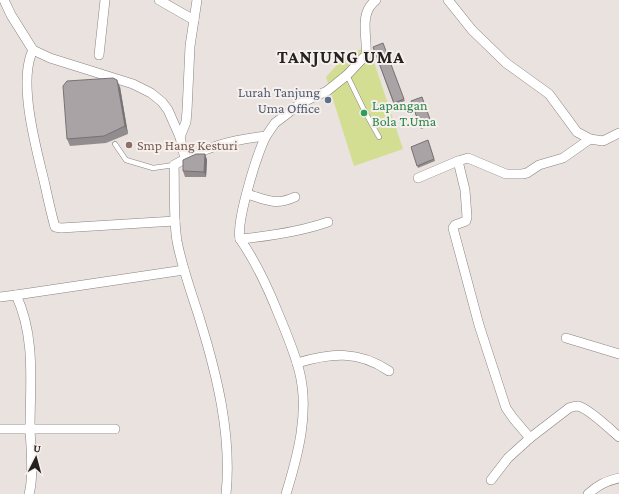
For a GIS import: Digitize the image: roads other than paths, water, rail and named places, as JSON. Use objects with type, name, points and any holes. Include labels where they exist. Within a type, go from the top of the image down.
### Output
[{"type":"street","points":[[4,0],[11,15],[33,50],[50,58],[133,84],[151,93],[162,102],[168,110],[180,137],[184,159]]},
{"type":"street","points":[[99,55],[105,0]]},
{"type":"street","points":[[159,0],[194,20]]},
{"type":"street","points":[[180,137],[186,122],[188,111],[190,46],[197,0]]},
{"type":"street","points":[[286,494],[299,446],[302,416],[301,379],[290,343],[266,284],[240,239],[240,225],[247,194],[266,136],[275,124],[301,103],[326,91],[347,75],[366,56],[364,26],[370,7],[376,0]]},
{"type":"street","points":[[448,0],[472,30],[496,53],[516,71],[548,94],[577,132],[590,139],[603,141],[619,133]]},
{"type":"street","points":[[33,50],[30,56],[27,74],[31,124],[55,227],[61,228],[175,221]]},
{"type":"street","points":[[226,494],[228,459],[221,402],[210,353],[184,270],[177,242],[174,165],[213,146],[233,140],[266,136]]},
{"type":"street","points":[[418,178],[468,158],[506,174],[527,173],[538,165],[563,158],[590,139]]},
{"type":"street","points":[[458,161],[465,190],[467,217],[466,221],[456,225],[453,228],[478,325],[506,408],[530,438]]},
{"type":"street","points":[[247,194],[278,202],[295,197]]},
{"type":"street","points":[[240,239],[306,230],[328,222]]},
{"type":"street","points":[[0,297],[184,270]]},
{"type":"street","points":[[16,295],[26,319],[30,339],[31,469],[29,494]]},
{"type":"street","points":[[566,338],[619,354]]},
{"type":"street","points":[[297,363],[332,355],[351,356],[369,360],[389,371]]},
{"type":"street","points":[[491,480],[508,458],[530,438],[574,406],[581,407],[619,437]]},
{"type":"street","points":[[0,429],[115,429]]},
{"type":"street","points":[[588,494],[600,484],[619,478]]},
{"type":"lane","points":[[347,75],[379,137]]},
{"type":"lane","points":[[115,144],[126,160],[153,168],[174,165]]},
{"type":"place","name":"Lurah Tanjung Uma Office","points":[[328,100]]},
{"type":"place","name":"Lapangan Bola T.Uma","points":[[364,113]]},
{"type":"place","name":"Smp Hang Kesturi","points":[[129,145]]},
{"type":"district","name":"TANJUNG UMA","points":[[341,57]]}]
